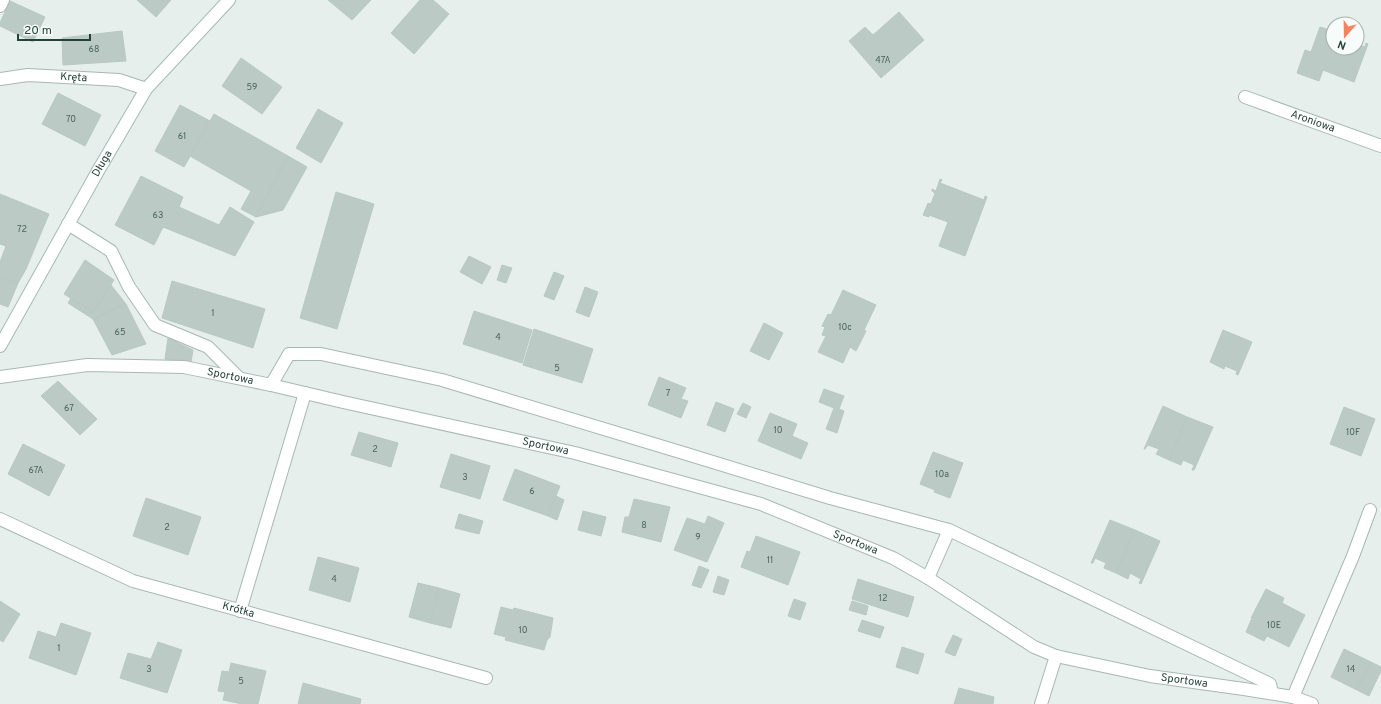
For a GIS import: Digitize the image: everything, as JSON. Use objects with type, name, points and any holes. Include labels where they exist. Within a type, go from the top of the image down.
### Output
[{"type":"street","points":[[0,6],[3,0]]},
{"type":"street","name":"Długa","points":[[0,346],[146,89],[229,0]]},
{"type":"street","name":"Kręta","points":[[0,80],[28,75],[119,80],[146,89]]},
{"type":"street","name":"Aroniowa","points":[[1245,97],[1381,146]]},
{"type":"street","points":[[68,224],[111,251],[129,287],[156,325],[208,346],[239,378]]},
{"type":"street","points":[[271,384],[289,354],[320,354],[442,380],[830,498],[949,530],[1270,684],[1272,693]]},
{"type":"street","name":"Sportowa","points":[[0,377],[87,365],[184,367],[271,384],[305,393],[575,453],[761,504],[893,558],[928,578],[1034,647],[1056,656],[1150,676],[1272,693],[1293,697],[1312,704]]},
{"type":"street","points":[[240,611],[305,393]]},
{"type":"street","points":[[1293,697],[1353,556],[1370,510]]},
{"type":"street","name":"Krótka","points":[[0,519],[133,581],[486,678]]},
{"type":"street","points":[[928,578],[949,530]]},
{"type":"street","points":[[1041,704],[1056,656]]},
{"type":"building","points":[[137,0],[171,0],[156,17]]},
{"type":"building","points":[[328,0],[371,0],[352,20]]},
{"type":"building","points":[[420,0],[433,0],[449,14],[414,54],[391,33]]},
{"type":"building","points":[[10,1],[45,17],[33,42],[0,26]]},
{"type":"building","points":[[899,12],[924,40],[881,78],[849,41],[865,27],[873,35]]},
{"type":"building","points":[[1320,27],[1325,29],[1325,56],[1364,56],[1354,82],[1323,70],[1319,81],[1297,73],[1305,50],[1311,52]]},
{"type":"building","points":[[122,31],[126,61],[63,65],[62,38]]},
{"type":"building","points":[[1366,43],[1368,44],[1365,52]]},
{"type":"building","points":[[241,58],[282,87],[262,114],[222,86]]},
{"type":"building","points":[[58,93],[101,115],[85,146],[42,124]]},
{"type":"building","points":[[180,105],[210,121],[184,167],[155,151]]},
{"type":"building","points":[[318,109],[343,123],[321,163],[296,148]]},
{"type":"building","points":[[214,114],[288,156],[256,217],[241,209],[251,191],[190,156]]},
{"type":"building","points":[[288,156],[307,167],[283,210],[256,217]]},
{"type":"building","points":[[141,176],[183,197],[179,207],[219,225],[230,207],[254,222],[235,256],[163,227],[154,245],[115,225]]},
{"type":"building","points":[[940,179],[942,180],[940,183],[984,200],[985,196],[987,197],[965,256],[939,246],[948,222],[929,215],[929,217],[923,215],[928,203],[931,204],[935,193],[932,189],[936,191]]},
{"type":"building","points":[[336,192],[374,204],[337,329],[300,318]]},
{"type":"building","points":[[0,194],[49,214],[26,269],[18,283],[0,276],[0,262],[6,246],[0,244]]},
{"type":"building","points":[[469,256],[491,267],[482,284],[460,272]]},
{"type":"building","points":[[85,260],[114,280],[93,312],[64,294]]},
{"type":"building","points":[[502,265],[512,268],[506,283],[497,280]]},
{"type":"building","points":[[554,272],[564,276],[554,300],[544,296]]},
{"type":"building","points":[[0,276],[18,283],[8,307],[0,304]]},
{"type":"building","points":[[172,281],[265,309],[253,348],[162,318]]},
{"type":"building","points":[[111,285],[126,304],[93,319],[68,303],[71,298],[93,312]]},
{"type":"building","points":[[585,287],[598,292],[589,317],[576,312]]},
{"type":"building","points":[[843,290],[876,305],[856,351],[850,347],[843,363],[818,352],[826,336],[822,335],[825,327],[822,326],[828,314],[831,315]]},
{"type":"building","points":[[126,304],[146,344],[112,355],[93,319]]},
{"type":"building","points":[[474,311],[532,330],[522,363],[463,344]]},
{"type":"building","points":[[764,323],[783,333],[769,360],[750,351]]},
{"type":"building","points":[[534,329],[593,349],[582,383],[523,365]]},
{"type":"building","points":[[1223,330],[1252,342],[1238,375],[1236,374],[1237,371],[1225,366],[1224,369],[1210,362]]},
{"type":"building","points":[[168,338],[193,350],[191,362],[165,359]]},
{"type":"building","points":[[659,377],[686,388],[681,399],[688,401],[681,418],[648,405]]},
{"type":"building","points":[[58,381],[97,419],[80,435],[41,396]]},
{"type":"building","points":[[824,389],[844,396],[839,409],[844,411],[837,433],[826,429],[834,408],[819,402]]},
{"type":"building","points":[[716,402],[734,409],[725,432],[707,425]]},
{"type":"building","points":[[743,403],[751,407],[746,418],[737,414]]},
{"type":"building","points":[[1163,406],[1187,417],[1169,460],[1156,454],[1159,449],[1148,445],[1144,449]]},
{"type":"building","points":[[1344,407],[1375,419],[1361,456],[1330,444]]},
{"type":"building","points":[[770,413],[797,424],[792,436],[808,443],[801,459],[758,441]]},
{"type":"building","points":[[1187,417],[1213,427],[1194,470],[1192,470],[1194,465],[1183,460],[1181,465],[1169,460]]},
{"type":"building","points":[[359,432],[398,443],[391,467],[351,455]]},
{"type":"building","points":[[23,444],[65,465],[49,496],[8,474]]},
{"type":"building","points":[[933,452],[963,463],[950,498],[934,492],[935,490],[920,484]]},
{"type":"building","points":[[451,454],[490,466],[480,499],[440,487]]},
{"type":"building","points":[[515,469],[560,486],[548,516],[503,500]]},
{"type":"building","points":[[556,496],[564,500],[557,520],[548,516]]},
{"type":"building","points":[[146,498],[201,517],[188,555],[133,536]]},
{"type":"building","points":[[634,499],[670,507],[661,542],[622,532],[625,517],[629,517]]},
{"type":"building","points":[[583,511],[606,517],[601,536],[578,530]]},
{"type":"building","points":[[459,514],[483,521],[479,534],[455,528]]},
{"type":"building","points":[[708,516],[724,523],[707,562],[674,550],[687,518],[705,524]]},
{"type":"building","points":[[1110,520],[1135,530],[1116,573],[1104,568],[1106,563],[1095,558],[1093,563],[1091,563]]},
{"type":"building","points":[[1135,530],[1160,541],[1141,584],[1139,583],[1141,579],[1130,573],[1128,579],[1116,573]]},
{"type":"building","points":[[756,536],[800,552],[788,585],[741,567],[747,551],[750,552]]},
{"type":"building","points":[[318,557],[359,568],[350,602],[309,590]]},
{"type":"building","points":[[699,566],[709,570],[701,588],[692,585]]},
{"type":"building","points":[[718,576],[729,580],[724,595],[713,592]]},
{"type":"building","points":[[858,579],[914,597],[908,617],[852,599]]},
{"type":"building","points":[[418,583],[439,588],[430,623],[409,617]]},
{"type":"building","points":[[439,588],[460,594],[451,628],[430,623]]},
{"type":"building","points":[[1266,589],[1284,598],[1282,603],[1305,615],[1289,647],[1267,636],[1264,641],[1246,632],[1251,618]]},
{"type":"building","points":[[794,599],[806,603],[800,620],[788,616]]},
{"type":"building","points":[[0,601],[20,614],[3,642],[0,640]]},
{"type":"building","points":[[852,601],[868,606],[866,615],[849,610]]},
{"type":"building","points":[[501,607],[513,610],[514,608],[553,618],[550,637],[547,640],[544,650],[505,640],[506,637],[494,634]]},
{"type":"building","points":[[862,620],[884,627],[880,638],[858,631]]},
{"type":"building","points":[[61,623],[91,633],[76,675],[29,658],[38,631],[56,637]]},
{"type":"building","points":[[953,635],[962,639],[955,656],[945,652]]},
{"type":"building","points":[[158,642],[182,650],[167,693],[120,678],[128,653],[151,659]]},
{"type":"building","points":[[902,647],[924,654],[918,674],[896,667]]},
{"type":"building","points":[[1344,649],[1371,662],[1357,690],[1331,677]]},
{"type":"building","points":[[1371,662],[1381,667],[1381,671],[1369,696],[1357,690]]},
{"type":"building","points":[[231,663],[266,671],[258,704],[242,704],[223,700],[225,692],[218,691],[222,671],[229,672]]},
{"type":"building","points":[[303,683],[361,699],[360,704],[298,704]]},
{"type":"building","points":[[959,688],[994,697],[993,704],[954,704]]}]
